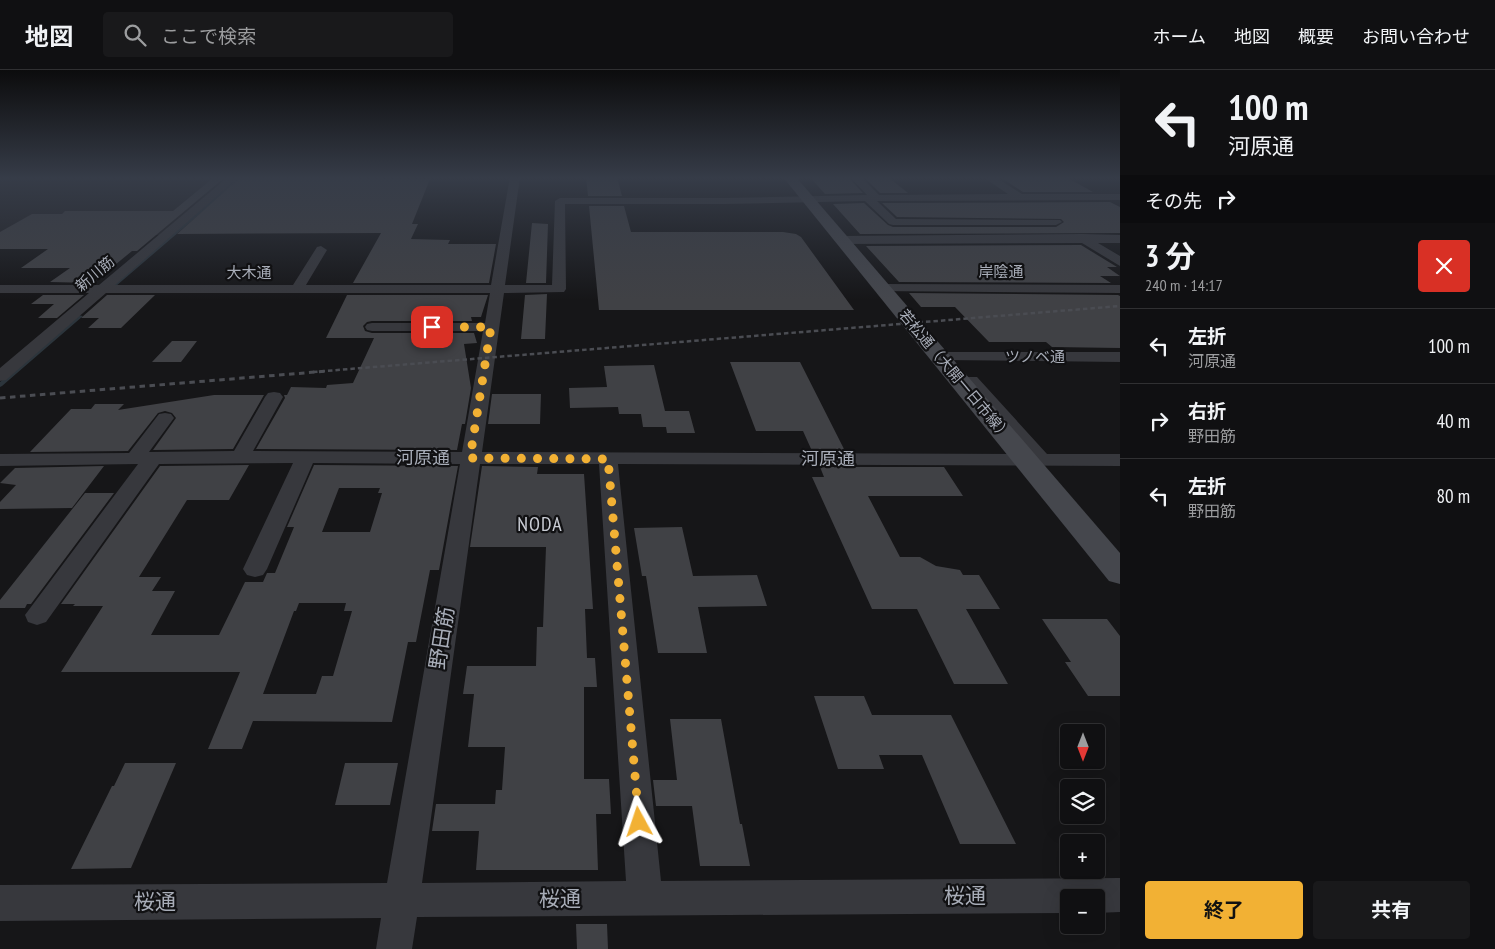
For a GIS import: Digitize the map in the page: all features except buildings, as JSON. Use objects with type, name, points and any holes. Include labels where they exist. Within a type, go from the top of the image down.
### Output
[{"type":"street","name":"新川筋","points":[[0,376],[186,218]]},
{"type":"street","name":"新川筋","points":[[120,289],[200,218]]},
{"type":"street","name":"野田筋","points":[[394,949],[508,218]]},
{"type":"street","name":"大木通","points":[[0,289],[560,289],[560,218]]},
{"type":"street","name":"若松通（大開一日市線）","points":[[822,218],[881,288],[1034,460],[1120,573]]},
{"type":"street","points":[[890,218],[893,222],[1056,222]]},
{"type":"street","points":[[1050,218],[1120,262]]},
{"type":"street","points":[[840,240],[1120,239]]},
{"type":"street","points":[[297,289],[321,250]]},
{"type":"street","name":"岸陰通","points":[[881,288],[1120,288]]},
{"type":"street","points":[[372,327],[491,327]]},
{"type":"street","name":"ツノベ通","points":[[1034,460],[949,357],[1120,357]]},
{"type":"street","points":[[240,457],[274,397]]},
{"type":"street","points":[[37,615],[144,458],[165,418]]},
{"type":"street","points":[[255,569],[306,457]]},
{"type":"street","name":"河原通","points":[[0,460],[306,457],[1120,460]]},
{"type":"street","points":[[608,459],[645,899]]},
{"type":"street","name":"桜通","points":[[0,903],[1120,895]]},
{"type":"shaded area","points":[[0,218],[183,218],[163,235],[0,235]]},
{"type":"waterway","points":[[107,291],[193,218]]},
{"type":"waterway","points":[[0,385],[80,316]]},
{"type":"railway","points":[[313,372],[1120,306]]},
{"type":"railway","points":[[0,398],[328,371]]},
{"type":"district","name":"NODA","points":[[540,524]]},
{"type":"route","points":[[432,327],[491,327],[470,458],[608,459],[639,822]]}]
